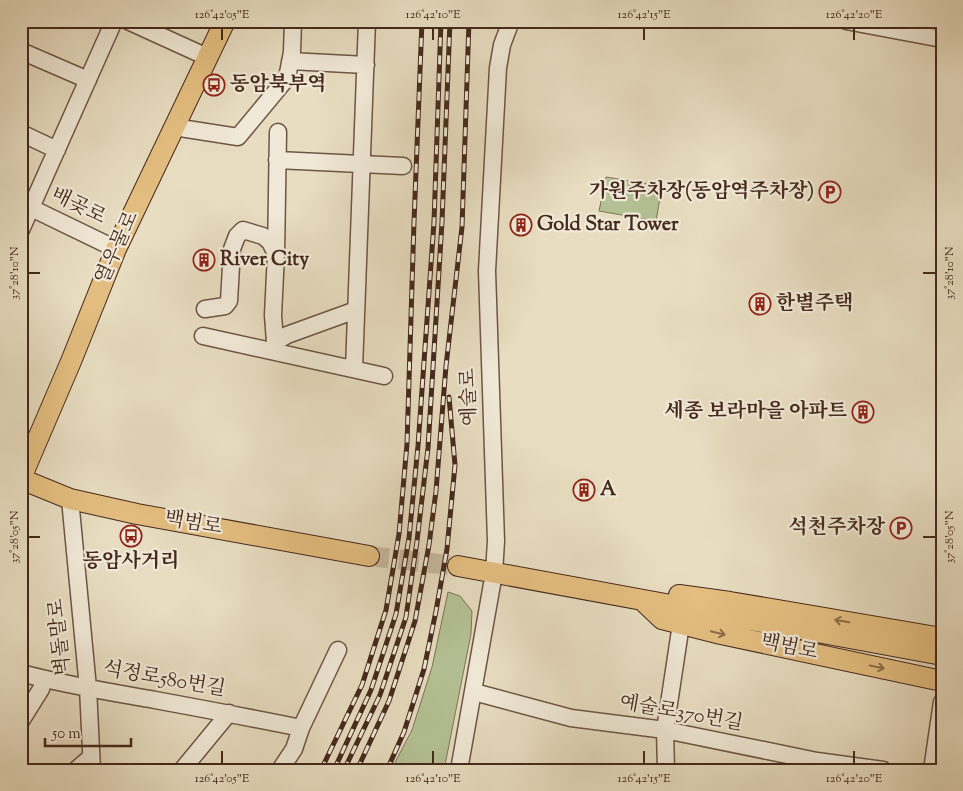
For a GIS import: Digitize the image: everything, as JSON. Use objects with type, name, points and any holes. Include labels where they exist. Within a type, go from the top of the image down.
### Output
[{"type":"main road","name":"열우물로","points":[[21,478],[72,359],[116,249],[224,21]]},
{"type":"main road","name":"백범로","points":[[21,478],[70,500],[370,556]]},
{"type":"main road","name":"백범로","points":[[458,566],[942,655]]},
{"type":"main road","name":"백범로","points":[[643,601],[671,594],[691,596],[942,638]]},
{"type":"main road","name":"백범로","points":[[643,601],[662,619],[721,634],[942,681]]},
{"type":"street","points":[[21,230],[26,205],[57,150],[114,21]]},
{"type":"street","points":[[128,21],[207,57]]},
{"type":"street","points":[[174,126],[238,137],[287,78],[292,52],[293,21]]},
{"type":"street","points":[[354,369],[367,21]]},
{"type":"street","name":"예술로","points":[[459,770],[494,573],[496,540],[486,271],[498,68],[502,44],[511,21]]},
{"type":"street","points":[[846,21],[942,39]]},
{"type":"street","points":[[21,51],[88,80]]},
{"type":"street","points":[[290,61],[366,65]]},
{"type":"street","points":[[274,347],[278,132]]},
{"type":"street","points":[[21,133],[57,150]]},
{"type":"street","points":[[277,160],[403,166]]},
{"type":"street","name":"배곶로","points":[[26,205],[116,249]]},
{"type":"street","points":[[205,309],[225,306],[228,301],[232,249],[237,236],[243,230],[263,236],[270,242],[276,254]]},
{"type":"street","points":[[274,347],[287,335],[356,310]]},
{"type":"street","points":[[203,336],[274,347],[384,376]]},
{"type":"street","name":"벽돌말로","points":[[70,500],[88,688],[91,763]]},
{"type":"street","points":[[666,770],[665,730],[681,624]]},
{"type":"street","points":[[280,770],[294,749],[301,728],[338,650]]},
{"type":"street","name":"석정로580번길","points":[[21,673],[88,688],[301,728]]},
{"type":"street","points":[[21,721],[41,689],[44,679]]},
{"type":"street","name":"예술로370번길","points":[[474,692],[571,718],[665,730],[818,765],[883,770]]},
{"type":"street","points":[[932,770],[942,702]]},
{"type":"street","points":[[182,770],[229,713]]},
{"type":"street","points":[[76,770],[91,763]]},
{"type":"green space","points":[[606,177],[662,186],[656,221],[599,211]]},
{"type":"green space","points":[[448,592],[460,596],[472,611],[471,634],[444,770],[391,770],[412,730],[432,667]]},
{"type":"tunnel","points":[[369,556],[458,566]]},
{"type":"railway","points":[[321,770],[362,685],[386,610],[399,534],[407,444],[422,21]]},
{"type":"railway","points":[[334,770],[371,690],[396,614],[409,538],[418,446],[434,222],[441,21]]},
{"type":"railway","points":[[344,770],[380,695],[406,617],[417,541],[428,448],[442,222],[450,21]]},
{"type":"railway","points":[[357,770],[389,701],[415,621],[429,545],[436,491],[446,366],[462,227],[469,21]]},
{"type":"railway","points":[[387,770],[404,732],[424,669],[447,549],[455,465],[449,397]]},
{"type":"place","name":"동암북부역","points":[[214,85]]},
{"type":"place","name":"가원주차장(동암역주차장)","points":[[830,192]]},
{"type":"place","name":"Gold Star Tower","points":[[521,225]]},
{"type":"place","name":"River City","points":[[204,260]]},
{"type":"place","name":"한별주택","points":[[760,304]]},
{"type":"place","name":"세종 보라마을 아파트","points":[[863,412]]},
{"type":"place","name":"A","points":[[584,490]]},
{"type":"place","name":"석천주차장","points":[[901,528]]},
{"type":"place","name":"동암사거리","points":[[131,536]]}]
